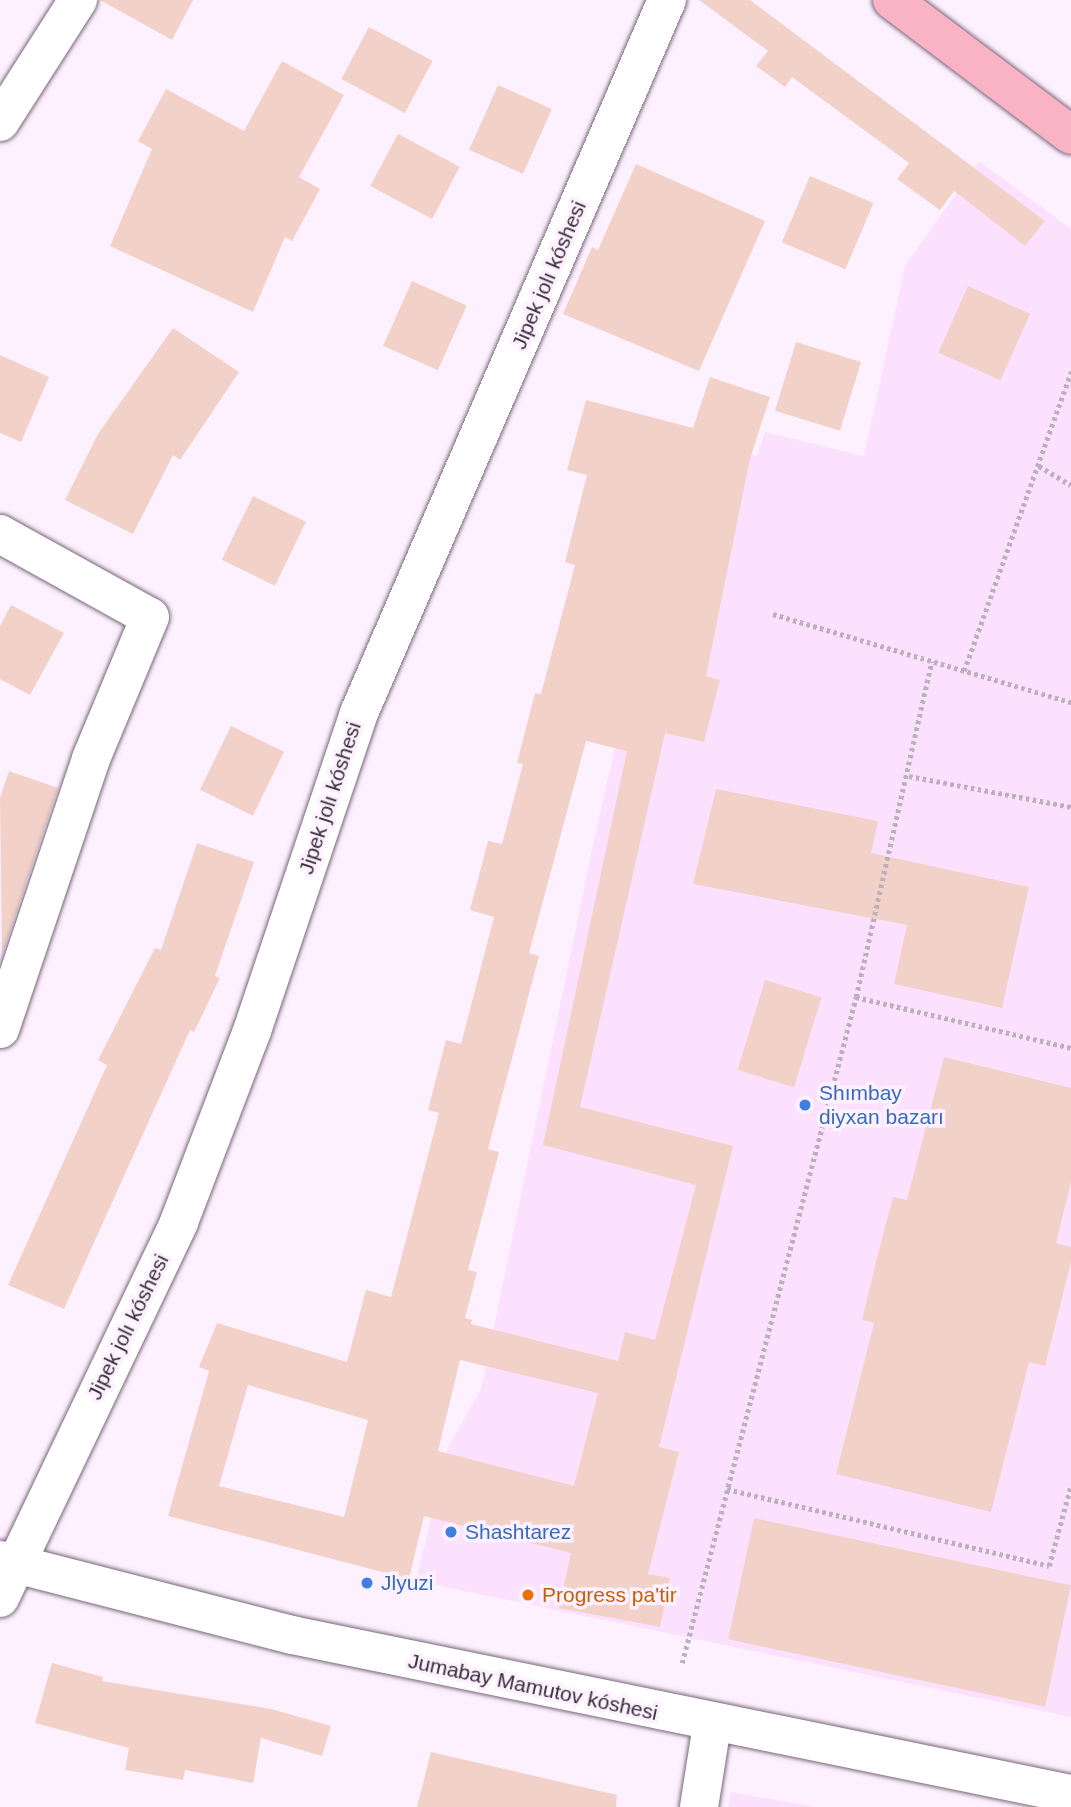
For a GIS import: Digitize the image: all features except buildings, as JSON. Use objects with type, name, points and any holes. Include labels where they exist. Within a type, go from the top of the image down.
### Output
[{"type":"main road","points":[[892,0],[1071,135]]},
{"type":"street","points":[[0,122],[10,84],[78,0]]},
{"type":"street","name":"Jipek jolı kóshesi","points":[[5,1574],[179,1222],[252,1031],[359,713],[667,0]]},
{"type":"street","points":[[0,534],[150,617],[91,759],[0,1029]]},
{"type":"street","name":"Jumabay Mamutov kóshesi","points":[[5,1574],[712,1725],[1071,1794]]},
{"type":"street","points":[[699,1807],[712,1725]]},
{"type":"path","points":[[964,671],[1071,372]]},
{"type":"path","points":[[1039,466],[1071,485]]},
{"type":"path","points":[[773,614],[1071,702]]},
{"type":"path","points":[[682,1663],[856,997],[909,776],[932,661]]},
{"type":"path","points":[[909,776],[1071,807]]},
{"type":"path","points":[[856,997],[1071,1048]]},
{"type":"path","points":[[727,1489],[1049,1566],[1071,1485]]},
{"type":"shaded area","name":"Shımbay diyxan bazarı","points":[[979,161],[1071,229],[1071,1717],[416,1581],[448,1447],[481,1389],[598,821],[688,438],[757,456],[765,432],[864,456],[905,266]]},
{"type":"shaded area","points":[[731,1792],[816,1807],[728,1807]]},
{"type":"place","name":"Shımbay diyxan bazarı","points":[[805,1105]]},
{"type":"place","name":"Shashtarez","points":[[451,1532]]},
{"type":"place","name":"Jlyuzi","points":[[367,1583]]},
{"type":"place","name":"Progress pa'tir","points":[[528,1595]]}]
